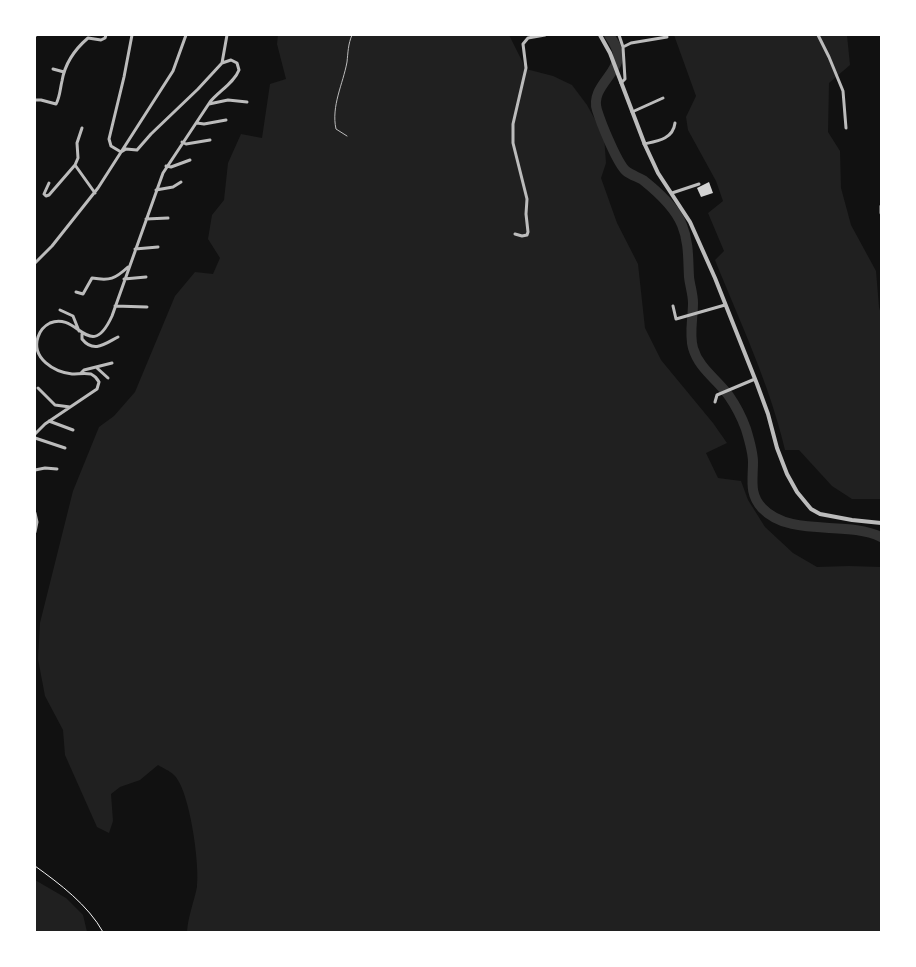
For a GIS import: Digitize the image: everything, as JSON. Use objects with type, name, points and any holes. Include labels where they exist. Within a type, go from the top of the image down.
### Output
[{"type":"street","points":[[35,100],[56,104],[64,72],[73,53],[88,38],[101,40],[106,35]]},
{"type":"street","points":[[121,152],[111,146],[109,139],[132,35]]},
{"type":"street","points":[[35,264],[52,246],[95,192],[173,71],[186,35]]},
{"type":"street","points":[[222,63],[228,35]]},
{"type":"street","points":[[515,234],[522,236],[527,235],[528,232],[527,199],[513,144],[513,124],[526,68],[524,44],[528,38],[545,35]]},
{"type":"street","points":[[600,35],[610,53],[644,144],[658,173],[690,222],[755,378],[787,474],[797,492],[811,509],[820,514],[881,523]]},
{"type":"street","points":[[619,35],[623,47],[625,79],[621,83]]},
{"type":"street","points":[[818,35],[843,91],[846,128]]},
{"type":"street","points":[[623,47],[639,41],[667,36]]},
{"type":"street","points":[[35,434],[49,421],[90,395],[99,386],[95,376],[71,374],[51,367],[41,358],[36,350],[40,332],[50,323],[63,322],[81,333],[93,337],[102,333],[108,325],[166,166],[209,104],[236,77],[239,67],[234,61],[228,60],[222,63],[136,150],[126,149],[121,152]]},
{"type":"street","points":[[53,69],[64,72]]},
{"type":"street","points":[[632,112],[663,98]]},
{"type":"street","points":[[209,104],[228,100],[247,102]]},
{"type":"street","points":[[196,123],[204,124],[226,120]]},
{"type":"street","points":[[644,144],[666,138],[674,130],[676,123]]},
{"type":"street","points":[[49,183],[44,194],[46,196],[50,195],[76,165],[78,158],[77,143],[82,128]]},
{"type":"street","points":[[182,142],[186,144],[210,140]]},
{"type":"street","points":[[166,166],[171,167],[190,160]]},
{"type":"street","points":[[76,165],[95,192]]},
{"type":"street","points":[[156,190],[173,187],[181,182]]},
{"type":"street","points":[[672,193],[699,184]]},
{"type":"street","points":[[881,206],[881,213]]},
{"type":"street","points":[[146,219],[168,218]]},
{"type":"street","points":[[135,249],[158,247]]},
{"type":"street","points":[[76,292],[83,294],[92,278],[114,279],[129,267]]},
{"type":"street","points":[[124,280],[146,277]]},
{"type":"street","points":[[673,306],[676,319],[695,312],[725,305]]},
{"type":"street","points":[[115,306],[146,306]]},
{"type":"street","points":[[60,310],[73,316],[84,342],[95,346],[107,345],[118,336]]},
{"type":"street","points":[[80,374],[83,370],[112,363]]},
{"type":"street","points":[[97,368],[108,378]]},
{"type":"street","points":[[715,402],[717,395],[755,378]]},
{"type":"street","points":[[38,388],[55,405],[71,407]]},
{"type":"street","points":[[49,421],[73,430]]},
{"type":"street","points":[[35,438],[65,448]]},
{"type":"street","points":[[35,470],[45,468],[57,469]]},
{"type":"street","points":[[35,513],[35,532]]},
{"type":"lane","points":[[347,136],[336,129],[335,123],[338,96],[352,35]]},
{"type":"path","points":[[35,866],[57,882],[95,917],[104,932]]},
{"type":"shaded area","points":[[278,35],[509,35],[526,69],[553,76],[572,85],[587,105],[604,136],[606,163],[601,178],[617,223],[638,264],[645,328],[661,360],[727,443],[706,453],[718,478],[741,481],[748,500],[765,527],[793,553],[817,567],[881,567],[881,932],[187,932],[197,887],[197,862],[189,811],[180,783],[174,775],[158,765],[140,780],[120,787],[111,794],[113,821],[109,833],[97,827],[65,755],[63,730],[45,696],[38,659],[40,623],[73,491],[99,427],[114,416],[135,392],[175,296],[195,272],[213,274],[220,258],[208,239],[212,215],[224,200],[228,163],[241,134],[262,138],[270,84],[286,79],[277,44]]},
{"type":"shaded area","points":[[674,35],[847,35],[850,65],[829,83],[828,132],[840,151],[841,188],[851,225],[876,271],[881,314],[881,499],[852,499],[832,486],[799,450],[785,450],[763,378],[715,260],[724,251],[708,213],[723,201],[716,181],[688,130],[686,117],[696,96]]},
{"type":"shaded area","points":[[35,880],[66,898],[83,915],[87,932],[35,932]]},
{"type":"building","points":[[709,182],[713,193],[701,197],[697,188]]},
{"type":"waterway","points":[[609,35],[618,53],[617,63],[597,95],[597,110],[622,167],[643,180],[660,195],[671,206],[682,225],[687,244],[689,277],[693,300],[691,332],[693,348],[699,362],[729,396],[743,421],[752,450],[753,492],[758,503],[774,517],[787,523],[867,532],[881,537]]}]
